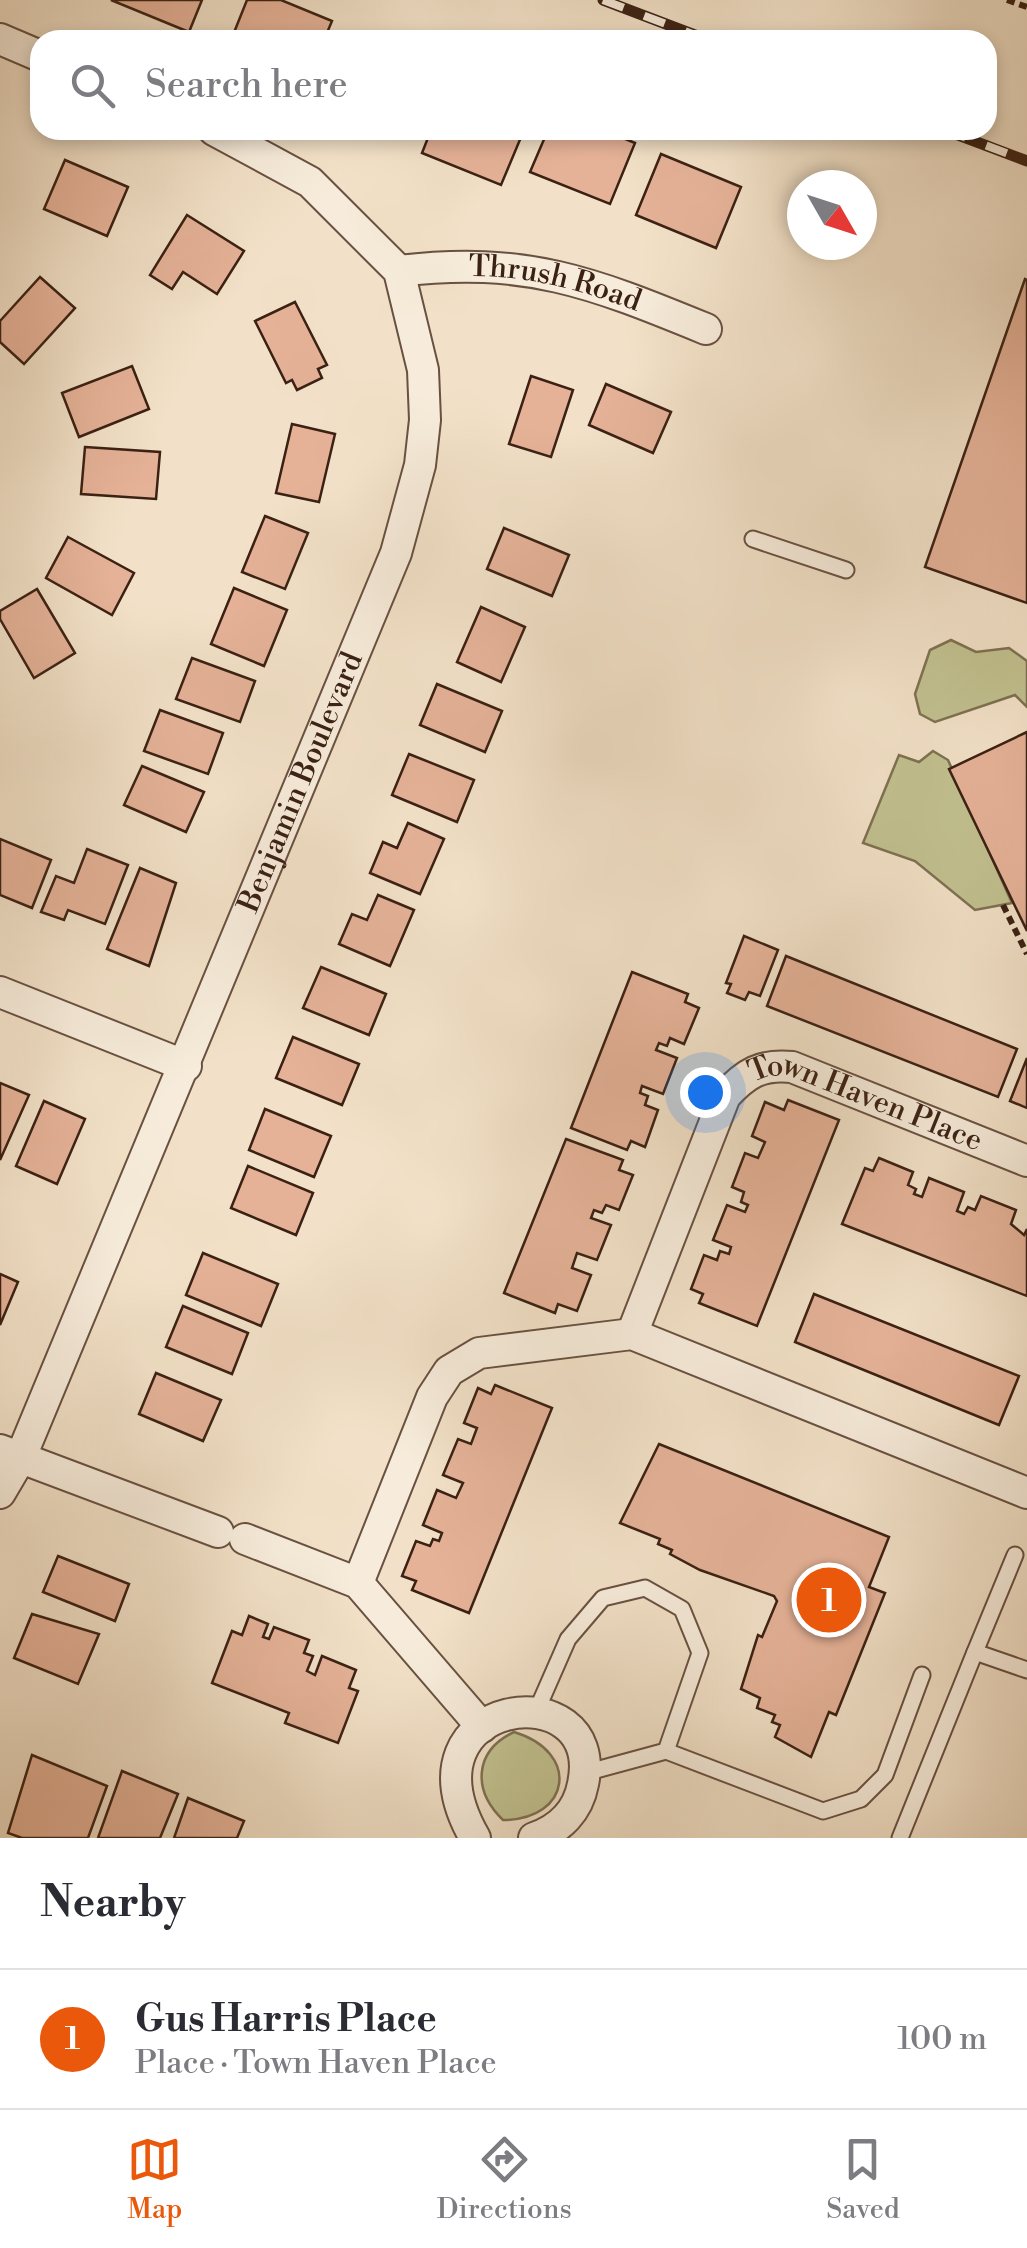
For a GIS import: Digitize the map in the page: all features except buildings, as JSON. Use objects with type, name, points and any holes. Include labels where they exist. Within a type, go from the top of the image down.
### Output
[{"type":"street","points":[[0,39],[30,52]]},
{"type":"street","points":[[232,140],[310,182],[399,271]]},
{"type":"street","name":"Thrush Road","points":[[399,271],[442,266],[548,271],[706,329]]},
{"type":"street","name":"Benjamin Boulevard","points":[[0,1493],[10,1454],[186,1066],[414,502],[425,420],[422,370],[399,271]]},
{"type":"street","points":[[0,992],[186,1066]]},
{"type":"street","name":"Town Haven Place","points":[[632,1334],[725,1096],[746,1074],[771,1065],[792,1068],[1027,1162]]},
{"type":"street","points":[[358,1583],[432,1397],[449,1371],[479,1353],[632,1334],[1027,1493]]},
{"type":"street","points":[[10,1454],[358,1583],[482,1727]]},
{"type":"street","points":[[475,1838],[456,1774],[470,1738],[510,1711],[536,1712],[572,1731],[586,1760],[580,1800],[568,1818],[534,1838]]},
{"type":"lane","points":[[753,539],[846,570]]},
{"type":"lane","points":[[900,1838],[1015,1556]]},
{"type":"lane","points":[[536,1712],[568,1638],[603,1598],[645,1588],[682,1609],[700,1653],[666,1751]]},
{"type":"lane","points":[[974,1652],[1027,1670]]},
{"type":"lane","points":[[586,1774],[666,1751],[823,1811],[861,1798],[885,1775],[922,1675]]},
{"type":"path","points":[[1008,0],[1027,7]]},
{"type":"path","points":[[1003,905],[1027,954]]},
{"type":"shaded area","points":[[951,640],[976,652],[1009,648],[1027,661],[1027,707],[1015,695],[935,722],[920,714],[915,694],[930,650]]},
{"type":"shaded area","points":[[933,751],[948,760],[1012,903],[975,910],[915,861],[863,843],[899,755],[919,762]]},
{"type":"shaded area","points":[[514,1732],[550,1754],[558,1769],[559,1784],[543,1809],[526,1817],[503,1820],[486,1796],[482,1772],[491,1750]]},
{"type":"railway","points":[[603,0],[682,30]]},
{"type":"railway","points":[[971,140],[1027,161]]},
{"type":"place","name":"Gus Harris Place","points":[[829,1600]]}]
